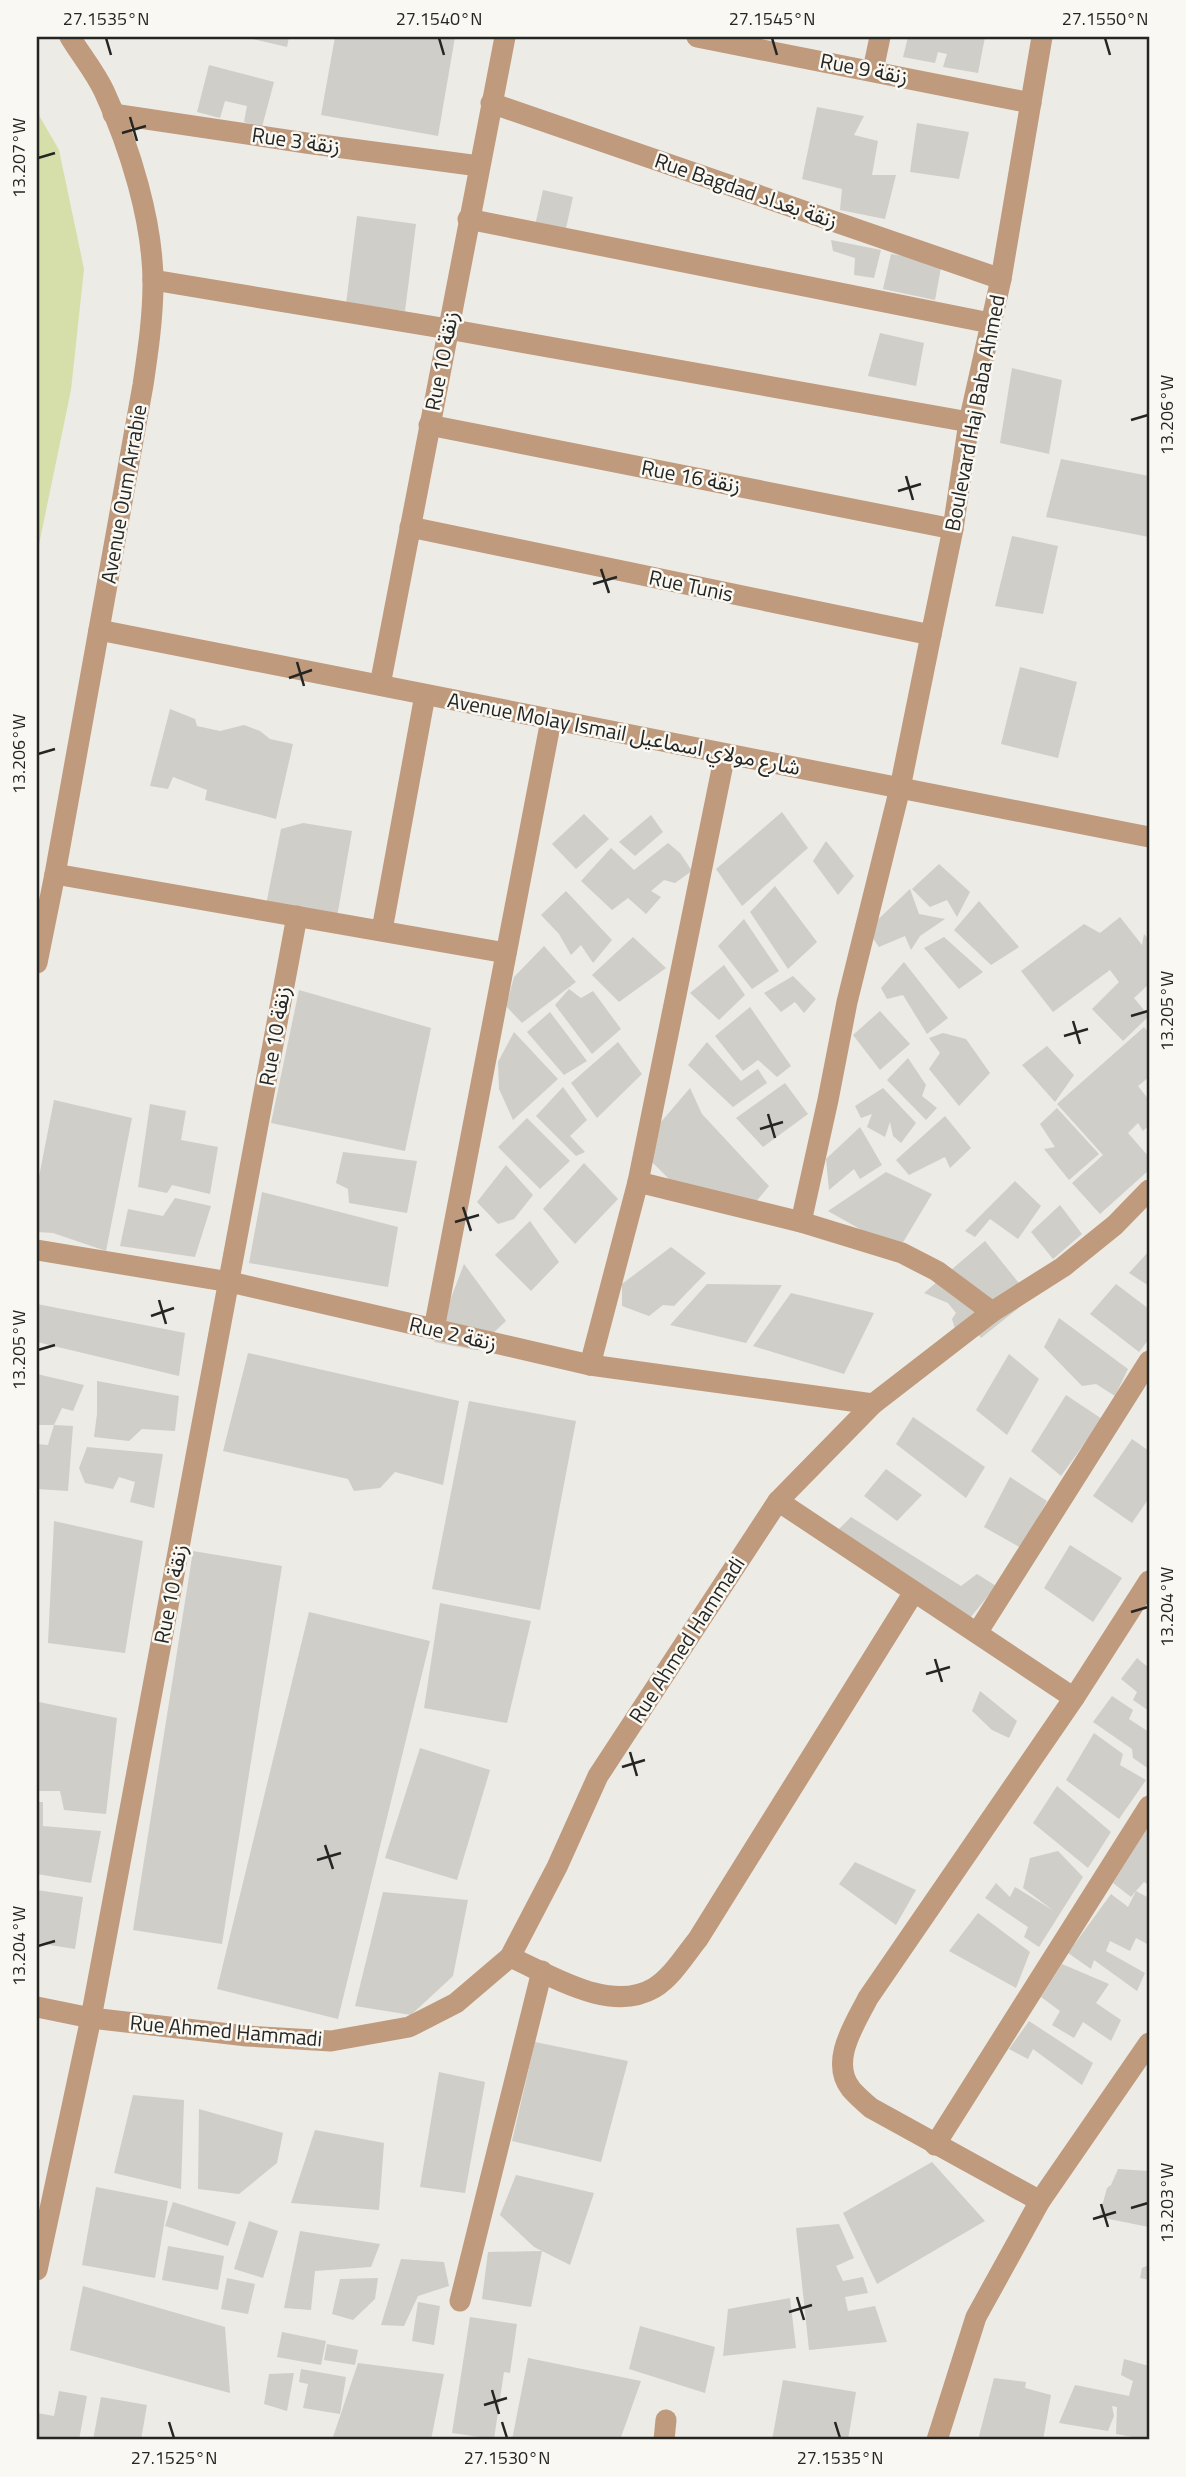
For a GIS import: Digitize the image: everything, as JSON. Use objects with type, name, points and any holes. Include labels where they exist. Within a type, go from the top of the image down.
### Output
[{"type":"street","name":"Avenue Oum Arrabie","points":[[37,963],[144,385],[152,312],[153,280],[148,235],[132,160],[103,89],[70,37]]},
{"type":"street","name":"Rue 10 زنقة","points":[[380,685],[505,37]]},
{"type":"street","name":"Rue 9 زنقة","points":[[697,37],[1031,103]]},
{"type":"street","points":[[873,70],[880,37]]},
{"type":"street","name":"Boulevard Haj Baba Ahmed","points":[[801,1222],[847,1002],[900,788],[953,529],[969,422],[1001,279],[1042,37]]},
{"type":"street","name":"Rue Bagdad زنقة بغداد","points":[[491,103],[1001,279]]},
{"type":"street","name":"Rue 3 زنقة","points":[[113,114],[479,166]]},
{"type":"street","points":[[468,219],[990,323]]},
{"type":"street","points":[[153,280],[448,329],[969,422]]},
{"type":"street","name":"Rue 16 زنقة","points":[[429,425],[953,529]]},
{"type":"street","name":"Rue Tunis","points":[[410,527],[931,635]]},
{"type":"street","name":"Avenue Molay Ismail شارع مولاي اسماعيل","points":[[99,630],[1149,837]]},
{"type":"street","points":[[382,930],[425,695]]},
{"type":"street","points":[[433,1329],[551,720]]},
{"type":"street","points":[[590,1365],[638,1182],[724,754]]},
{"type":"street","points":[[55,874],[506,953]]},
{"type":"street","name":"Rue 10 زنقة","points":[[37,2270],[91,2018],[297,916]]},
{"type":"street","points":[[638,1182],[801,1222],[902,1253],[937,1271],[992,1312]]},
{"type":"street","name":"Rue Ahmed Hammadi","points":[[37,2007],[91,2018],[247,2036],[331,2041],[408,2027],[456,2003],[510,1956],[557,1867],[598,1776],[778,1500],[873,1404],[992,1312],[1062,1267],[1115,1225],[1149,1190]]},
{"type":"street","name":"Rue 2 زنقة","points":[[37,1250],[230,1282],[590,1365],[873,1404]]},
{"type":"street","points":[[977,1633],[1149,1361]]},
{"type":"street","points":[[778,1500],[1074,1698]]},
{"type":"street","points":[[1040,2202],[871,2108],[849,2088],[842,2065],[845,2044],[868,1998],[1074,1698],[1149,1581]]},
{"type":"street","points":[[510,1956],[586,1990],[611,1996],[640,1994],[656,1987],[675,1969],[698,1939],[914,1592]]},
{"type":"street","points":[[935,2145],[1149,1806]]},
{"type":"street","points":[[460,2301],[542,1971]]},
{"type":"street","points":[[937,2440],[976,2318],[1040,2202],[1149,2043]]},
{"type":"green space","points":[[37,112],[59,150],[84,269],[71,390],[37,554]]},
{"type":"building","points":[[244,37],[289,37],[287,47]]},
{"type":"building","points":[[335,37],[455,37],[438,136],[321,115]]},
{"type":"building","points":[[908,37],[985,37],[978,73],[943,67],[947,54],[938,52],[935,63],[903,57]]},
{"type":"building","points":[[209,65],[274,82],[262,127],[244,122],[247,106],[225,101],[220,118],[197,112]]},
{"type":"building","points":[[817,107],[864,116],[854,135],[878,141],[872,175],[896,175],[885,219],[840,210],[842,189],[802,179]]},
{"type":"building","points":[[917,123],[969,132],[959,179],[910,172]]},
{"type":"building","points":[[543,190],[573,197],[564,237],[534,230]]},
{"type":"building","points":[[357,216],[416,224],[405,311],[346,304]]},
{"type":"building","points":[[831,240],[881,250],[874,278],[854,275],[855,258],[833,251]]},
{"type":"building","points":[[891,254],[942,262],[935,300],[883,289]]},
{"type":"building","points":[[880,333],[924,343],[916,386],[868,376]]},
{"type":"building","points":[[1012,368],[1062,380],[1049,454],[1000,443]]},
{"type":"building","points":[[1061,459],[1149,476],[1149,537],[1046,517]]},
{"type":"building","points":[[1012,536],[1058,546],[1043,614],[995,606]]},
{"type":"building","points":[[1020,667],[1077,682],[1058,758],[1001,744]]},
{"type":"building","points":[[170,709],[195,719],[197,726],[220,731],[244,725],[260,731],[270,739],[293,744],[276,819],[205,800],[207,790],[173,777],[168,789],[150,786]]},
{"type":"building","points":[[782,812],[808,848],[742,906],[716,869]]},
{"type":"building","points":[[584,814],[609,839],[576,869],[552,844]]},
{"type":"building","points":[[651,815],[663,832],[635,856],[619,842]]},
{"type":"building","points":[[303,823],[352,831],[337,917],[266,905],[281,829]]},
{"type":"building","points":[[826,841],[854,876],[838,895],[813,861]]},
{"type":"building","points":[[668,843],[680,853],[692,871],[675,883],[664,880],[651,891],[661,897],[646,914],[628,898],[612,910],[581,881],[611,848],[634,870]]},
{"type":"building","points":[[939,864],[970,892],[957,917],[947,900],[930,907],[912,889]]},
{"type":"building","points":[[775,886],[817,942],[788,969],[750,912]]},
{"type":"building","points":[[910,889],[919,914],[945,919],[920,936],[911,950],[905,936],[879,947],[867,930]]},
{"type":"building","points":[[566,891],[612,940],[593,963],[581,945],[571,955],[559,934],[541,915]]},
{"type":"building","points":[[979,901],[1019,947],[991,965],[954,930]]},
{"type":"building","points":[[1120,917],[1142,945],[1144,934],[1149,940],[1149,984],[1134,998],[1149,1016],[1123,1041],[1092,1009],[1119,982],[1110,970],[1053,1012],[1021,971],[1084,924],[1100,933]]},
{"type":"building","points":[[744,919],[779,971],[752,989],[718,946]]},
{"type":"building","points":[[633,937],[666,968],[619,1002],[592,975]]},
{"type":"building","points":[[944,937],[983,972],[959,989],[924,948]]},
{"type":"building","points":[[544,946],[576,982],[522,1023],[506,1006],[514,977]]},
{"type":"building","points":[[904,962],[948,1018],[927,1034],[903,995],[887,999],[881,988]]},
{"type":"building","points":[[724,965],[745,995],[719,1020],[690,993]]},
{"type":"building","points":[[793,976],[816,999],[804,1013],[795,1002],[781,1012],[764,993]]},
{"type":"building","points":[[569,989],[581,998],[593,991],[621,1029],[592,1054],[555,1005]]},
{"type":"building","points":[[299,990],[431,1028],[405,1151],[271,1123]]},
{"type":"building","points":[[750,1007],[791,1066],[777,1077],[758,1060],[743,1071],[715,1036]]},
{"type":"building","points":[[880,1011],[910,1044],[880,1070],[853,1035]]},
{"type":"building","points":[[550,1012],[587,1061],[564,1075],[527,1032]]},
{"type":"building","points":[[1144,1027],[1149,1033],[1149,1077],[1138,1086],[1149,1100],[1149,1125],[1143,1131],[1138,1123],[1128,1133],[1149,1157],[1149,1170],[1100,1214],[1072,1183],[1103,1155],[1057,1104]]},
{"type":"building","points":[[514,1032],[558,1079],[513,1120],[499,1089],[498,1062]]},
{"type":"building","points":[[943,1033],[966,1039],[990,1073],[959,1106],[929,1069],[940,1053],[929,1038]]},
{"type":"building","points":[[618,1042],[642,1074],[597,1118],[571,1083]]},
{"type":"building","points":[[707,1042],[741,1081],[758,1069],[767,1083],[733,1107],[688,1065]]},
{"type":"building","points":[[1047,1046],[1074,1075],[1055,1102],[1022,1065]]},
{"type":"building","points":[[908,1058],[926,1085],[922,1096],[937,1108],[926,1120],[887,1080]]},
{"type":"building","points":[[785,1083],[808,1114],[763,1147],[736,1118]]},
{"type":"building","points":[[563,1087],[587,1120],[570,1136],[585,1152],[576,1156],[536,1116]]},
{"type":"building","points":[[690,1088],[702,1114],[769,1186],[754,1204],[673,1183],[650,1160],[661,1122]]},
{"type":"building","points":[[883,1088],[916,1123],[901,1143],[893,1136],[890,1122],[885,1137],[867,1127],[872,1114],[861,1118],[855,1106]]},
{"type":"building","points":[[54,1100],[132,1118],[106,1251],[53,1233],[37,1232],[37,1187]]},
{"type":"building","points":[[150,1104],[186,1111],[181,1140],[218,1147],[210,1194],[172,1185],[167,1193],[138,1187]]},
{"type":"building","points":[[1057,1108],[1099,1154],[1069,1180],[1044,1149],[1055,1147],[1040,1124]]},
{"type":"building","points":[[945,1116],[971,1148],[950,1168],[945,1157],[909,1175],[896,1160]]},
{"type":"building","points":[[527,1118],[570,1161],[540,1189],[498,1147]]},
{"type":"building","points":[[860,1127],[882,1165],[860,1179],[854,1169],[829,1190],[826,1159]]},
{"type":"building","points":[[343,1152],[417,1161],[407,1213],[349,1203],[348,1189],[336,1183]]},
{"type":"building","points":[[584,1163],[618,1199],[575,1244],[543,1209]]},
{"type":"building","points":[[506,1165],[533,1195],[514,1219],[498,1224],[477,1202]]},
{"type":"building","points":[[886,1172],[932,1194],[902,1244],[867,1233],[828,1211]]},
{"type":"building","points":[[1015,1181],[1041,1206],[1018,1239],[990,1219],[975,1237],[965,1231]]},
{"type":"building","points":[[262,1192],[398,1227],[388,1287],[249,1263]]},
{"type":"building","points":[[175,1198],[211,1206],[195,1257],[120,1246],[128,1209],[163,1216]]},
{"type":"building","points":[[1060,1205],[1082,1234],[1053,1259],[1031,1232]]},
{"type":"building","points":[[530,1221],[559,1262],[531,1291],[495,1255]]},
{"type":"building","points":[[985,1241],[1031,1298],[981,1338],[971,1324],[956,1332],[952,1319],[956,1313],[948,1303],[924,1293]]},
{"type":"building","points":[[671,1247],[706,1273],[674,1306],[663,1305],[649,1316],[622,1306],[622,1284]]},
{"type":"building","points":[[1149,1251],[1149,1286],[1129,1273]]},
{"type":"building","points":[[464,1264],[506,1321],[475,1350],[434,1342]]},
{"type":"building","points":[[707,1284],[782,1285],[746,1343],[670,1325]]},
{"type":"building","points":[[1116,1284],[1149,1309],[1149,1339],[1139,1352],[1090,1314]]},
{"type":"building","points":[[791,1293],[874,1313],[844,1374],[753,1346]]},
{"type":"building","points":[[37,1304],[185,1333],[179,1376],[37,1342]]},
{"type":"building","points":[[1059,1318],[1128,1369],[1115,1396],[1096,1384],[1082,1386],[1044,1347]]},
{"type":"building","points":[[248,1353],[459,1401],[443,1485],[395,1472],[380,1488],[354,1491],[348,1479],[223,1451]]},
{"type":"building","points":[[1009,1354],[1039,1379],[1007,1435],[976,1410]]},
{"type":"building","points":[[37,1374],[84,1385],[73,1411],[62,1408],[54,1425],[37,1425]]},
{"type":"building","points":[[97,1381],[179,1396],[175,1431],[142,1429],[129,1441],[94,1437]]},
{"type":"building","points":[[1066,1395],[1102,1419],[1061,1476],[1031,1451]]},
{"type":"building","points":[[469,1401],[576,1421],[540,1610],[432,1589]]},
{"type":"building","points":[[913,1417],[985,1467],[966,1498],[896,1444]]},
{"type":"building","points":[[54,1425],[73,1426],[68,1491],[37,1489],[37,1444],[48,1445]]},
{"type":"building","points":[[1132,1439],[1149,1451],[1149,1498],[1132,1523],[1093,1496]]},
{"type":"building","points":[[87,1447],[163,1454],[154,1508],[130,1502],[135,1482],[119,1477],[113,1489],[85,1483],[79,1468]]},
{"type":"building","points":[[886,1469],[922,1495],[897,1521],[864,1496]]},
{"type":"building","points":[[1010,1477],[1047,1501],[1021,1548],[984,1527]]},
{"type":"building","points":[[851,1517],[961,1586],[977,1574],[996,1586],[970,1618],[838,1530]]},
{"type":"building","points":[[54,1521],[143,1541],[125,1653],[48,1643]]},
{"type":"building","points":[[1070,1545],[1122,1578],[1093,1622],[1044,1588]]},
{"type":"building","points":[[193,1551],[282,1566],[222,1944],[133,1930]]},
{"type":"building","points":[[440,1603],[531,1621],[507,1723],[424,1708]]},
{"type":"building","points":[[309,1612],[430,1641],[338,2019],[217,1989]]},
{"type":"building","points":[[1137,1658],[1149,1668],[1149,1711],[1133,1700],[1137,1692],[1121,1679]]},
{"type":"building","points":[[980,1691],[1017,1721],[1009,1738],[992,1730],[972,1711]]},
{"type":"building","points":[[1112,1696],[1133,1710],[1129,1719],[1149,1732],[1149,1769],[1133,1758],[1132,1749],[1093,1722]]},
{"type":"building","points":[[39,1702],[117,1718],[106,1814],[64,1810],[60,1791],[37,1791]]},
{"type":"building","points":[[1094,1733],[1123,1754],[1120,1765],[1146,1780],[1119,1819],[1066,1780]]},
{"type":"building","points":[[420,1748],[490,1770],[457,1880],[385,1858]]},
{"type":"building","points":[[1057,1786],[1111,1832],[1088,1868],[1033,1823]]},
{"type":"building","points":[[37,1802],[43,1802],[43,1826],[101,1831],[91,1883],[37,1874]]},
{"type":"building","points":[[1149,1825],[1149,1885],[1144,1882],[1131,1897],[1113,1883]]},
{"type":"building","points":[[1058,1851],[1083,1877],[1039,1947],[1024,1937],[1028,1927],[985,1898],[996,1883],[1010,1897],[1015,1887],[1054,1911],[1023,1888],[1030,1858]]},
{"type":"building","points":[[855,1862],[916,1890],[896,1925],[839,1884]]},
{"type":"building","points":[[37,1890],[83,1897],[75,1949],[37,1943]]},
{"type":"building","points":[[1136,1891],[1149,1898],[1149,1945],[1136,1938],[1130,1951],[1110,1941],[1106,1951],[1145,1973],[1137,1991],[1094,1960],[1091,1969],[1068,1953],[1111,1894],[1128,1907]]},
{"type":"building","points":[[383,1892],[468,1900],[453,1976],[411,2015],[355,2006]]},
{"type":"building","points":[[978,1913],[1030,1952],[1016,1988],[949,1951]]},
{"type":"building","points":[[1062,1964],[1109,1984],[1096,2003],[1121,2020],[1111,2041],[1083,2022],[1074,2038],[1052,2025],[1060,2011],[1041,1997]]},
{"type":"building","points":[[1029,2021],[1093,2063],[1082,2085],[1033,2049],[1028,2059],[1009,2049]]},
{"type":"building","points":[[535,2042],[628,2061],[601,2162],[512,2141]]},
{"type":"building","points":[[439,2072],[485,2082],[465,2193],[420,2187]]},
{"type":"building","points":[[133,2095],[184,2100],[181,2189],[114,2173]]},
{"type":"building","points":[[199,2109],[283,2133],[277,2163],[239,2194],[198,2189]]},
{"type":"building","points":[[315,2130],[384,2143],[379,2210],[291,2203]]},
{"type":"building","points":[[932,2162],[985,2221],[877,2284],[843,2213]]},
{"type":"building","points":[[1118,2169],[1149,2171],[1149,2227],[1099,2217],[1107,2188]]},
{"type":"building","points":[[516,2175],[594,2193],[570,2265],[534,2247],[500,2215]]},
{"type":"building","points":[[96,2187],[168,2201],[155,2278],[82,2265]]},
{"type":"building","points":[[173,2202],[236,2222],[228,2246],[165,2226]]},
{"type":"building","points":[[249,2221],[278,2231],[263,2278],[234,2269]]},
{"type":"building","points":[[839,2224],[854,2258],[836,2266],[843,2281],[863,2277],[868,2293],[845,2297],[848,2311],[875,2306],[887,2342],[809,2350],[796,2228]]},
{"type":"building","points":[[300,2231],[380,2244],[371,2267],[315,2271],[311,2310],[284,2308]]},
{"type":"building","points":[[168,2246],[224,2256],[218,2290],[162,2280]]},
{"type":"building","points":[[542,2251],[531,2307],[482,2299],[488,2252]]},
{"type":"building","points":[[401,2259],[444,2262],[449,2286],[418,2296],[404,2326],[381,2325]]},
{"type":"building","points":[[1149,2265],[1149,2280],[1140,2278],[1142,2268]]},
{"type":"building","points":[[227,2278],[255,2284],[248,2314],[221,2309]]},
{"type":"building","points":[[378,2278],[375,2299],[353,2320],[332,2314],[340,2279]]},
{"type":"building","points":[[83,2286],[225,2327],[230,2393],[70,2350]]},
{"type":"building","points":[[790,2298],[796,2348],[723,2356],[728,2309]]},
{"type":"building","points":[[418,2302],[440,2306],[434,2345],[412,2341]]},
{"type":"building","points":[[470,2317],[517,2324],[510,2373],[504,2372],[494,2439],[452,2433]]},
{"type":"building","points":[[640,2326],[715,2347],[705,2393],[629,2369]]},
{"type":"building","points":[[282,2332],[326,2341],[321,2365],[277,2357]]},
{"type":"building","points":[[327,2344],[358,2350],[355,2365],[324,2360]]},
{"type":"building","points":[[528,2358],[641,2381],[620,2440],[512,2440]]},
{"type":"building","points":[[1124,2359],[1149,2366],[1149,2440],[1116,2434],[1117,2407],[1112,2406],[1114,2416],[1108,2431],[1059,2423],[1075,2385],[1129,2396],[1133,2381],[1121,2375]]},
{"type":"building","points":[[358,2363],[444,2374],[431,2440],[349,2440],[333,2437]]},
{"type":"building","points":[[301,2369],[346,2377],[340,2414],[303,2408],[308,2384],[299,2382]]},
{"type":"building","points":[[294,2373],[287,2411],[264,2404],[269,2374]]},
{"type":"building","points":[[994,2378],[1026,2382],[1025,2388],[1051,2395],[1043,2440],[978,2440]]},
{"type":"building","points":[[783,2380],[856,2392],[848,2440],[772,2440]]},
{"type":"building","points":[[59,2391],[87,2396],[79,2440],[37,2440],[37,2413],[54,2416]]},
{"type":"building","points":[[101,2397],[147,2405],[141,2440],[93,2440]]}]
